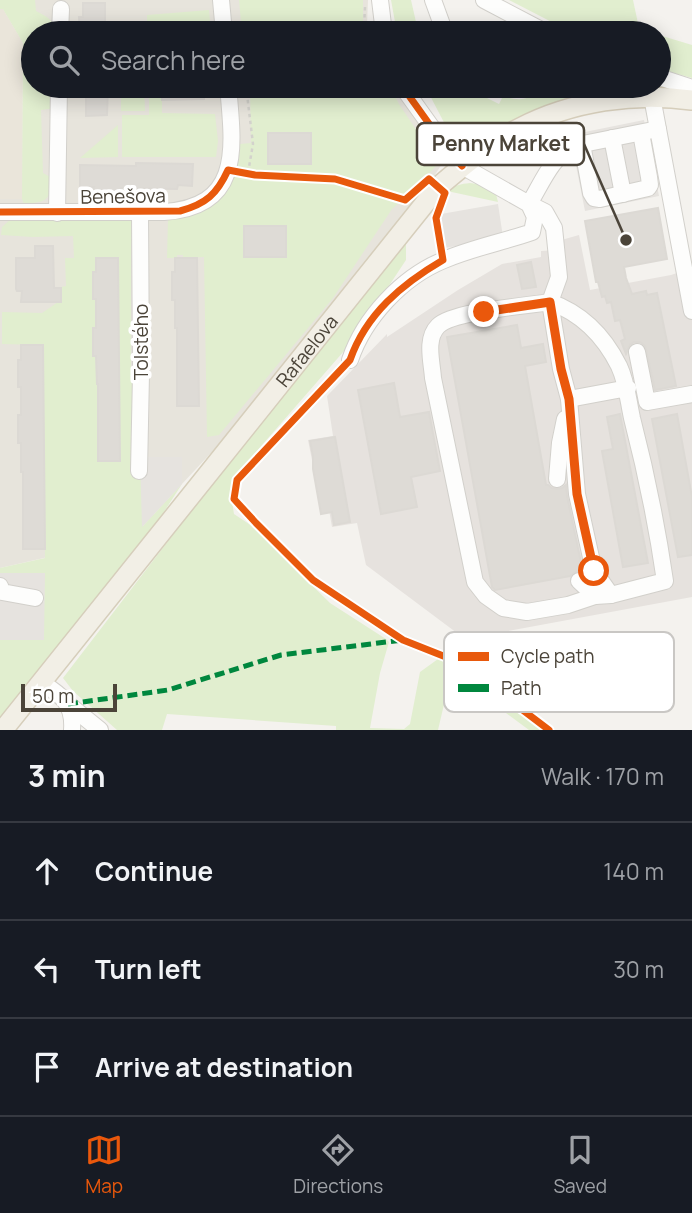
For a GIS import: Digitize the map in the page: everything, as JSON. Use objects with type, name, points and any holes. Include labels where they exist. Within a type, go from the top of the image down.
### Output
[{"type":"main road","name":"Rafaelova","points":[[4,730],[438,187],[488,147],[519,128],[565,110],[602,102],[642,98]]},
{"type":"main road","name":"Rafaelova","points":[[665,98],[692,100]]},
{"type":"street","points":[[221,0],[223,21]]},
{"type":"street","points":[[380,0],[383,21]]},
{"type":"street","points":[[433,0],[441,21]]},
{"type":"street","points":[[484,0],[524,21]]},
{"type":"street","points":[[60,21],[61,9]]},
{"type":"street","points":[[671,81],[692,88]]},
{"type":"street","points":[[57,213],[60,98]]},
{"type":"street","name":"Benešova","points":[[0,212],[180,211],[199,205],[217,189],[232,158],[229,98]]},
{"type":"street","points":[[410,98],[443,145],[462,166],[545,212],[554,228],[559,277],[550,302],[569,399],[577,494],[594,571],[603,596]]},
{"type":"street","points":[[582,144],[594,198],[648,188],[652,98]]},
{"type":"street","points":[[530,204],[562,152],[573,146],[650,131]]},
{"type":"street","points":[[650,131],[692,311]]},
{"type":"street","points":[[612,138],[623,194]]},
{"type":"street","points":[[350,360],[369,322],[394,293],[417,275],[443,260],[532,233],[535,217],[530,204]]},
{"type":"street","name":"Tolstého","points":[[139,471],[141,212]]},
{"type":"street","points":[[550,302],[580,317],[598,333],[618,364],[628,388],[630,423],[648,483],[665,582],[527,612],[510,602],[503,608],[486,596],[475,582],[433,378],[430,344],[437,327],[456,317],[477,319],[550,302]]},
{"type":"street","points":[[636,352],[647,402],[692,394]]},
{"type":"street","points":[[569,399],[628,388]]},
{"type":"street","points":[[557,479],[560,443],[569,399]]},
{"type":"street","points":[[579,581],[603,596]]},
{"type":"street","points":[[0,586],[2,592],[35,598]]},
{"type":"street","points":[[41,681],[100,730]]},
{"type":"street","points":[[68,705],[73,721],[72,730]]},
{"type":"path","points":[[365,21],[366,0]]},
{"type":"path","points":[[247,98],[253,144],[248,173]]},
{"type":"path","points":[[228,170],[335,179],[405,200],[413,193]]},
{"type":"path","points":[[438,187],[445,193],[436,218],[443,260]]},
{"type":"shaded area","points":[[0,0],[368,0],[367,21],[21,21],[21,40],[3,9],[0,9]]},
{"type":"shaded area","points":[[0,9],[3,9],[21,40],[22,199],[0,199]]},
{"type":"shaded area","points":[[23,98],[405,98],[435,146],[442,164],[426,188],[222,441],[142,527],[57,555],[0,568],[0,199],[22,199]]},
{"type":"shaded area","points":[[644,120],[659,196],[585,211],[570,135]]},
{"type":"shaded area","points":[[498,204],[503,237],[445,248],[438,216]]},
{"type":"shaded area","points":[[579,235],[590,290],[671,275],[692,268],[692,597],[503,632],[456,632],[366,565],[357,523],[332,527],[322,470],[314,470],[308,440],[333,436],[327,396],[387,334],[387,337],[502,264],[541,257],[541,251],[558,250],[558,241]]},
{"type":"shaded area","points":[[140,457],[182,457],[182,484],[142,527]]},
{"type":"shaded area","points":[[0,573],[45,573],[44,640],[0,640]]},
{"type":"green space","points":[[0,0],[35,0],[36,11],[51,21],[21,21],[21,40],[3,9],[0,9]]},
{"type":"green space","points":[[239,0],[363,0],[363,21],[241,21]]},
{"type":"green space","points":[[391,0],[411,0],[416,21],[395,21]]},
{"type":"green space","points":[[509,0],[633,0],[638,21],[550,21]]},
{"type":"green space","points":[[209,10],[210,21],[147,21],[147,15]]},
{"type":"green space","points":[[671,39],[692,45],[692,78],[671,72]]},
{"type":"green space","points":[[23,98],[56,98],[56,108],[41,110],[43,173],[52,178],[50,191],[42,201],[24,204]]},
{"type":"green space","points":[[121,98],[144,98],[145,111],[121,111]]},
{"type":"green space","points":[[149,98],[162,98],[162,113],[215,114],[218,141],[216,157],[122,157],[122,115],[149,115]]},
{"type":"green space","points":[[250,98],[396,98],[437,165],[392,209],[333,298],[219,435],[207,437],[204,257],[183,258],[183,255],[177,255],[177,258],[167,258],[168,219],[233,178],[240,144],[251,143]]},
{"type":"green space","points":[[431,98],[487,98],[499,104],[502,98],[604,98],[486,138],[464,143],[450,134]]},
{"type":"green space","points":[[118,125],[118,157],[80,158]]},
{"type":"green space","points":[[470,183],[496,194],[498,202],[447,191],[452,187]]},
{"type":"green space","points":[[12,218],[132,218],[145,241],[131,243],[131,376],[145,382],[146,389],[132,388],[134,441],[140,442],[143,526],[182,484],[160,518],[0,717],[0,568],[45,558],[42,345],[2,344],[2,312],[42,313],[61,300],[61,287],[66,286],[65,258],[74,258],[73,236],[1,235],[2,227]]},
{"type":"green space","points":[[406,242],[406,260],[351,343],[243,467],[230,489],[234,514],[252,526],[330,603],[389,642],[380,673],[370,728],[404,729],[410,724],[420,672],[438,659],[444,662],[444,704],[438,730],[336,730],[336,726],[167,714],[162,730],[117,730],[73,691],[63,678],[202,497]]},
{"type":"green space","points":[[505,712],[519,712],[546,730],[529,730]]},
{"type":"building","points":[[83,3],[105,3],[105,21],[79,21],[79,17],[83,17]]},
{"type":"building","points":[[86,98],[108,98],[107,115],[86,116]]},
{"type":"building","points":[[162,98],[204,98],[204,99]]},
{"type":"building","points":[[268,133],[311,133],[311,164],[268,164]]},
{"type":"building","points":[[136,163],[193,164],[192,186],[178,185],[177,189],[121,188],[121,191],[80,187],[80,165],[136,166]]},
{"type":"building","points":[[658,208],[667,259],[624,267],[632,294],[646,291],[647,295],[657,293],[676,386],[655,390],[645,346],[634,342],[626,354],[621,341],[625,339],[620,320],[615,321],[611,302],[607,303],[605,296],[602,297],[596,282],[585,221]]},
{"type":"building","points":[[244,226],[286,226],[286,257],[244,257]]},
{"type":"building","points":[[35,246],[53,246],[54,288],[61,288],[61,302],[21,302],[22,291],[16,289],[16,258],[35,258]]},
{"type":"building","points":[[96,258],[118,258],[120,461],[98,461],[98,384],[96,356],[93,356],[96,299],[93,299],[93,272],[96,272]]},
{"type":"building","points":[[175,258],[197,258],[199,406],[177,406],[177,328],[175,300],[172,300]]},
{"type":"building","points":[[531,262],[536,287],[522,289],[517,265]]},
{"type":"building","points":[[517,325],[521,348],[543,344],[546,362],[525,366],[546,485],[557,489],[566,485],[583,572],[577,571],[570,576],[495,590],[492,587],[447,337]]},
{"type":"building","points":[[21,345],[43,345],[45,549],[23,549],[23,472],[21,443],[18,443],[21,387],[18,387],[18,360],[21,360]]},
{"type":"building","points":[[394,383],[400,417],[429,412],[440,471],[411,477],[417,507],[381,514],[358,390]]},
{"type":"building","points":[[620,414],[648,563],[623,567],[602,451],[613,449],[607,417]]},
{"type":"building","points":[[677,414],[692,497],[692,555],[678,557],[652,419]]},
{"type":"building","points":[[335,437],[350,522],[334,525],[332,512],[321,514],[310,441]]},
{"type":"marked path","points":[[68,704],[168,690],[281,655],[403,640]]},
{"type":"cycle path","points":[[411,98],[462,166]]},
{"type":"cycle path","points":[[0,212],[180,211],[210,197],[220,186],[228,170],[255,175],[335,179],[405,200],[429,179],[445,193],[436,218],[443,260],[413,279],[376,314],[357,343],[350,360],[237,480],[234,499],[313,580],[403,640],[444,656]]},
{"type":"cycle path","points":[[525,712],[549,730]]},
{"type":"place","name":"Penny Market","points":[[626,240]]},
{"type":"route","points":[[484,312],[550,302],[569,399],[577,494],[594,571]]}]
